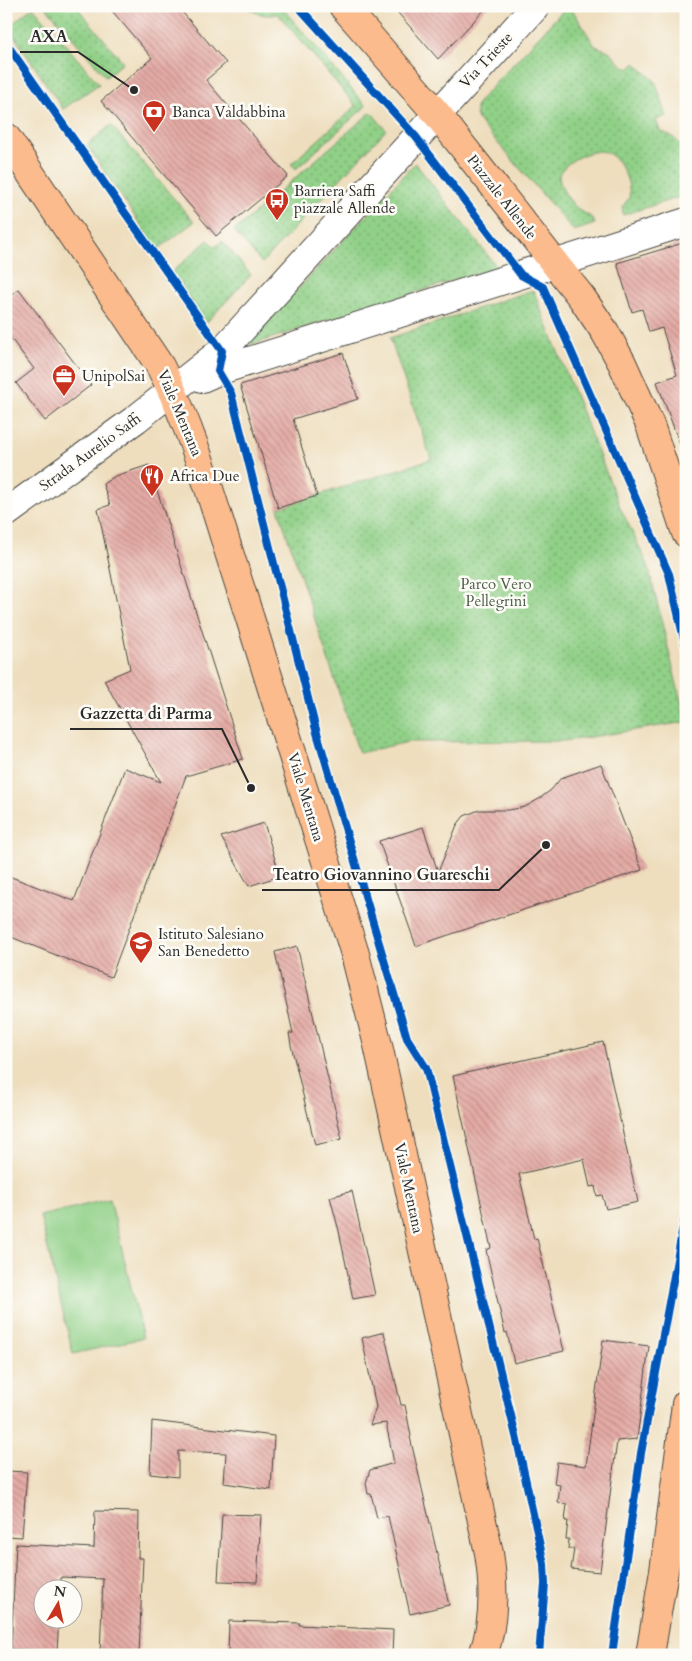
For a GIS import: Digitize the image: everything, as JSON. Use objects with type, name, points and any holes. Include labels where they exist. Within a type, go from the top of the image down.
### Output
[{"type":"main road","name":"Piazzale Allende","points":[[343,6],[437,114],[587,305],[605,332],[650,425],[681,506],[686,533]]},
{"type":"main road","name":"Viale Mentana","points":[[6,137],[160,366],[173,391],[202,467],[368,1000],[489,1553],[492,1603],[489,1635],[484,1653]]},
{"type":"main road","points":[[650,1655],[665,1563],[686,1404]]},
{"type":"street","name":"Via Trieste","points":[[437,114],[536,6]]},
{"type":"street","points":[[173,391],[222,351],[437,114]]},
{"type":"street","points":[[173,391],[218,371],[686,222]]},
{"type":"street","name":"Strada Aurelio Saffi","points":[[6,513],[173,391]]},
{"type":"green space","points":[[45,6],[76,6],[123,62],[106,77]]},
{"type":"green space","points":[[246,6],[281,6],[366,106],[296,169],[291,164],[356,106],[278,14],[261,14]]},
{"type":"green space","points":[[567,6],[570,6],[595,46],[609,51],[622,65],[629,69],[635,63],[655,81],[667,116],[656,120],[660,131],[678,141],[685,156],[686,164],[686,195],[623,215],[624,204],[629,198],[629,185],[624,171],[616,159],[605,152],[599,151],[586,154],[572,161],[562,170],[559,180],[571,202],[591,217],[595,224],[574,231],[483,126],[477,117],[476,111],[479,101]]},
{"type":"green space","points":[[33,7],[99,84],[63,109],[8,27]]},
{"type":"green space","points":[[371,112],[386,130],[262,263],[234,231]]},
{"type":"green space","points":[[111,125],[194,222],[157,250],[87,145]]},
{"type":"green space","points":[[415,163],[497,267],[253,344],[250,343],[251,340]]},
{"type":"green space","points":[[208,240],[215,247],[222,241],[251,275],[206,323],[172,272]]},
{"type":"green space","name":"Parco Vero Pellegrini","points":[[533,290],[620,507],[648,565],[686,722],[565,741],[408,742],[359,753],[278,508],[431,459],[390,338]]},
{"type":"green space","points":[[110,1199],[143,1338],[73,1354],[40,1216]]},
{"type":"building","points":[[108,6],[177,6],[226,63],[206,80],[288,176],[216,236],[101,101],[152,58]]},
{"type":"building","points":[[392,6],[488,6],[438,59]]},
{"type":"building","points":[[686,242],[686,452],[683,453],[657,382],[677,375],[662,328],[649,332],[642,309],[632,312],[617,263]]},
{"type":"building","points":[[19,289],[91,385],[45,421],[16,383],[34,369],[6,332],[6,298]]},
{"type":"building","points":[[343,353],[358,399],[293,419],[317,496],[278,508],[240,385]]},
{"type":"building","points":[[149,465],[243,759],[186,776],[111,977],[6,935],[6,875],[74,901],[125,768],[161,782],[104,680],[130,669],[98,509],[110,505],[103,484],[115,476]]},
{"type":"building","points":[[601,764],[642,870],[416,946],[379,841],[423,827],[438,872],[457,825],[464,816],[479,810],[509,810],[525,807],[551,790],[561,778]]},
{"type":"building","points":[[264,823],[280,876],[249,886],[221,837]]},
{"type":"building","points":[[297,946],[342,1139],[315,1145],[291,1045],[289,1033],[293,1033],[275,952]]},
{"type":"building","points":[[603,1042],[638,1202],[606,1209],[602,1195],[597,1196],[595,1186],[590,1187],[584,1159],[519,1174],[534,1239],[537,1238],[564,1351],[514,1363],[507,1332],[505,1333],[486,1250],[491,1248],[453,1076]]},
{"type":"building","points":[[352,1191],[375,1295],[353,1299],[330,1197]]},
{"type":"building","points":[[384,1332],[401,1405],[405,1405],[410,1437],[449,1605],[410,1614],[388,1516],[377,1518],[366,1483],[370,1470],[394,1463],[386,1423],[370,1425],[376,1407],[362,1338]]},
{"type":"building","points":[[603,1340],[649,1346],[637,1439],[617,1441],[600,1572],[571,1569],[574,1549],[568,1549],[569,1539],[566,1539],[568,1521],[565,1521],[567,1504],[558,1503],[560,1485],[554,1484],[557,1462],[586,1466]]},
{"type":"building","points":[[152,1421],[274,1436],[271,1490],[224,1483],[226,1453],[178,1451],[178,1477],[150,1474]]},
{"type":"building","points":[[6,1471],[27,1472],[22,1537],[6,1536]]},
{"type":"building","points":[[95,1511],[139,1512],[138,1558],[143,1558],[139,1655],[100,1655],[103,1579],[61,1577],[32,1578],[32,1628],[58,1628],[57,1651],[11,1649],[16,1544],[94,1548]]},
{"type":"building","points":[[222,1514],[261,1515],[257,1582],[218,1581]]},
{"type":"building","points":[[229,1621],[300,1623],[299,1625],[393,1630],[392,1655],[228,1655]]},
{"type":"cycle path","points":[[298,6],[416,137],[521,275],[543,287],[669,574],[686,648]]},
{"type":"cycle path","points":[[6,43],[222,351],[218,371],[231,393],[315,726],[407,1038],[426,1068],[516,1436],[544,1564],[545,1584],[539,1655]]},
{"type":"cycle path","points":[[612,1655],[641,1453],[686,1211]]},
{"type":"place","name":"AXA","points":[[134,90]]},
{"type":"place","name":"Banca Valdabbina","points":[[154,133]]},
{"type":"place","name":"Barriera Saffi piazzale Allende","points":[[277,221]]},
{"type":"place","name":"UnipolSai","points":[[64,397]]},
{"type":"place","name":"Africa Due","points":[[152,497]]},
{"type":"place","name":"Gazzetta di Parma","points":[[251,788]]},
{"type":"place","name":"Teatro Giovannino Guareschi","points":[[546,845]]},
{"type":"place","name":"Istituto Salesiano San Benedetto","points":[[141,964]]}]
